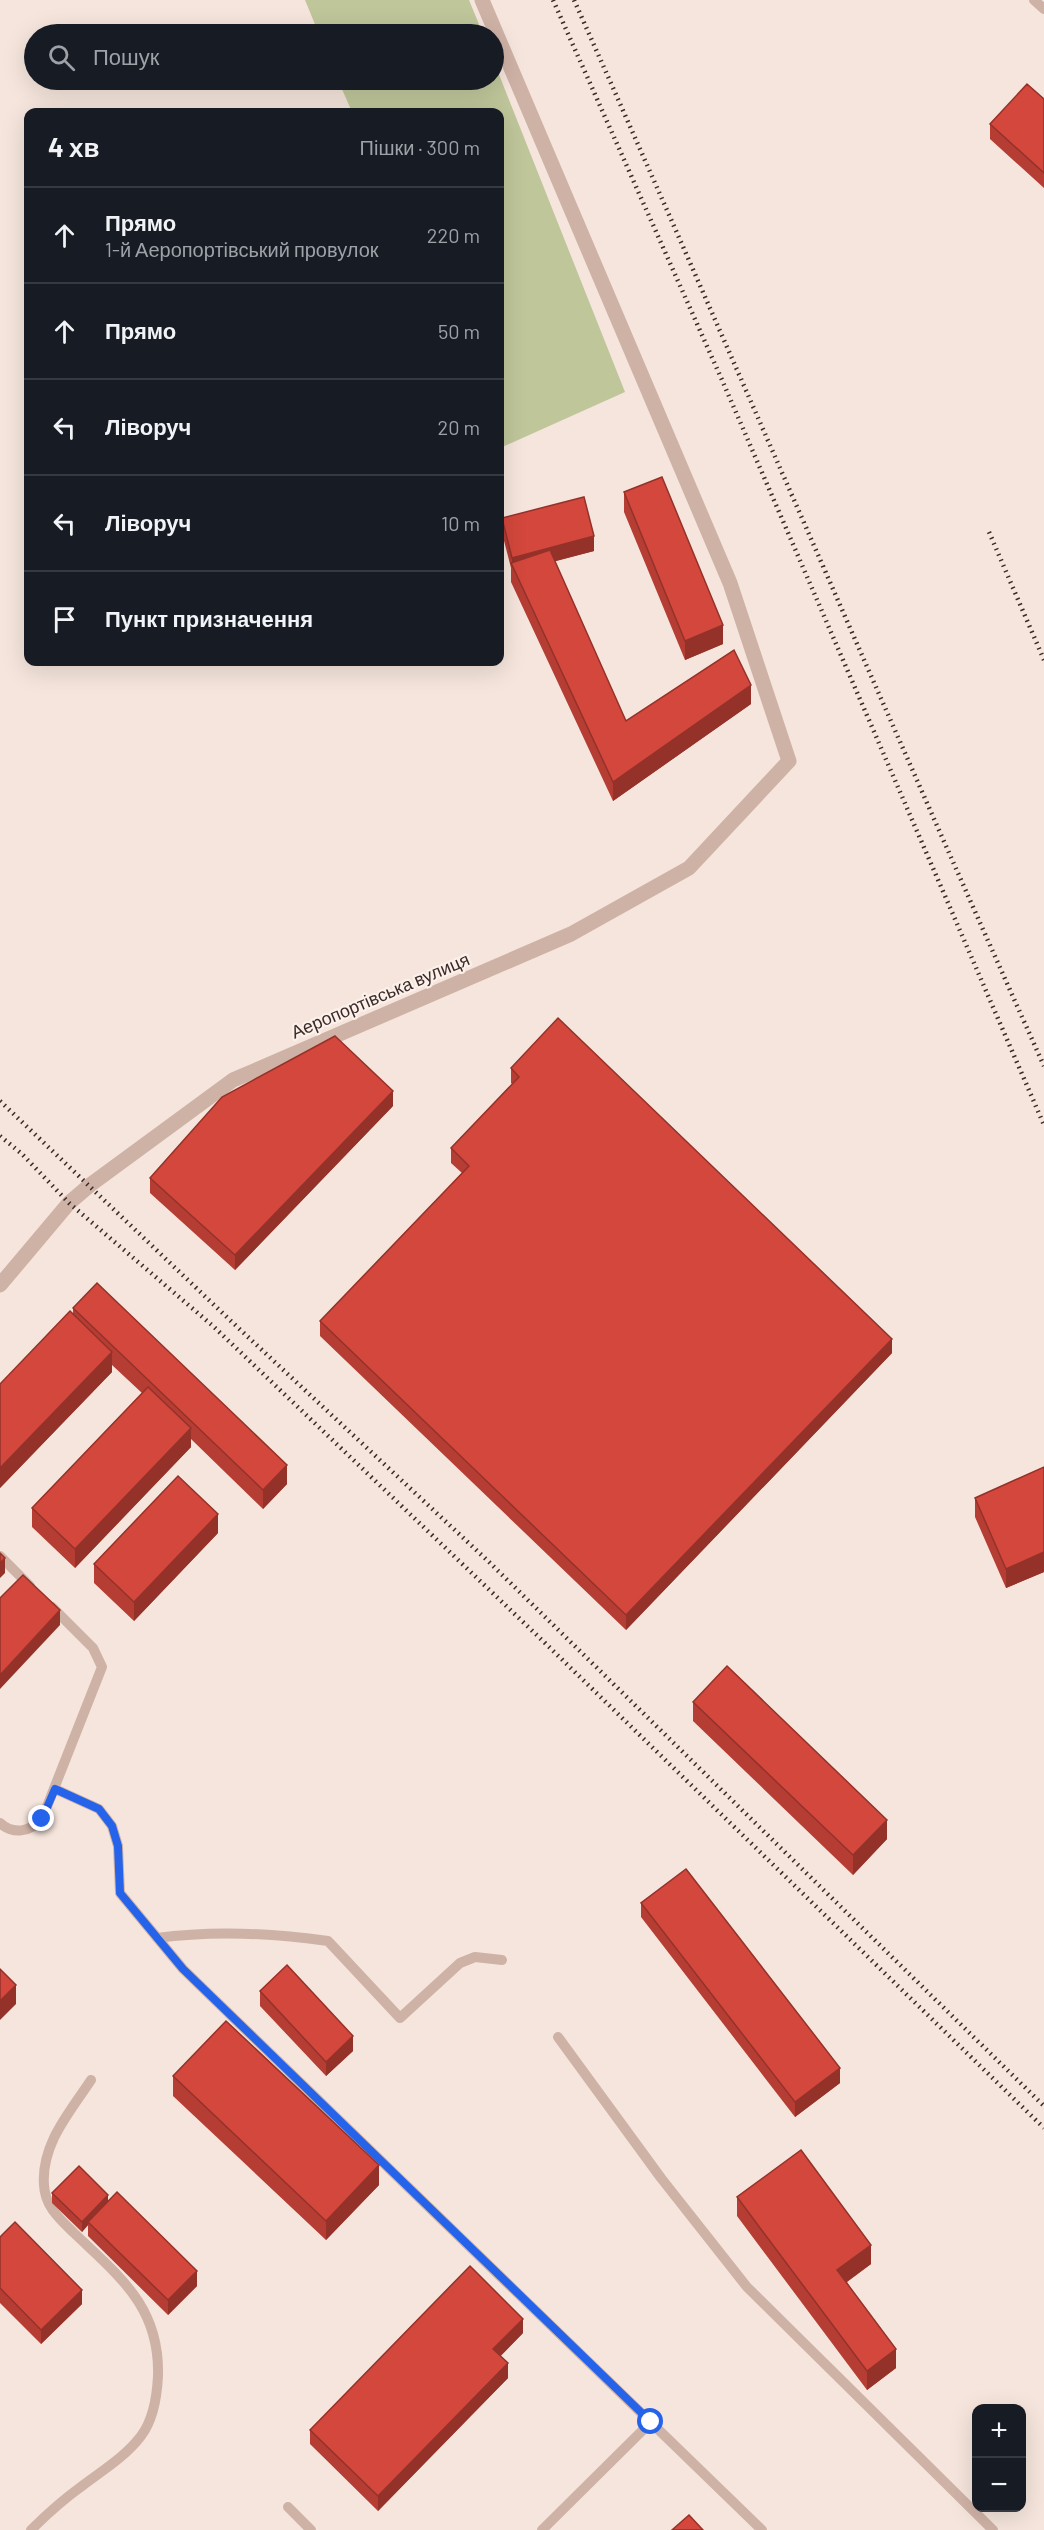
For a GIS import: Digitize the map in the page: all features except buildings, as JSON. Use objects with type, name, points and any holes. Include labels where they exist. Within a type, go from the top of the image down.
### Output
[{"type":"street","name":"Аеропортівська вулиця","points":[[482,0],[492,24]]},
{"type":"street","name":"Аеропортівська вулиця","points":[[0,1285],[69,1203],[90,1185],[233,1080],[571,934],[648,892],[689,868],[789,761],[730,583],[504,52]]},
{"type":"lane","points":[[1034,0],[1044,9]]},
{"type":"lane","points":[[0,1557],[93,1648],[102,1667],[42,1819],[35,1827],[14,1831],[0,1823]]},
{"type":"lane","points":[[55,1789],[99,1809],[112,1826],[118,1846],[120,1893],[183,1969],[762,2530]]},
{"type":"lane","points":[[157,1938],[196,1932],[232,1932],[328,1941],[400,2018],[460,1963],[475,1957],[502,1960]]},
{"type":"lane","points":[[558,2037],[661,2178],[747,2287],[993,2530]]},
{"type":"lane","points":[[31,2530],[51,2511],[120,2458],[141,2435],[150,2419],[157,2394],[159,2353],[151,2320],[120,2278],[58,2217],[46,2198],[45,2161],[51,2142],[91,2079]]},
{"type":"lane","points":[[542,2530],[651,2422]]},
{"type":"lane","points":[[288,2507],[311,2530]]},
{"type":"green space","points":[[305,0],[469,0],[479,24],[315,24]]},
{"type":"green space","points":[[504,87],[625,392],[504,446],[504,108],[350,108],[342,90],[504,90]]},
{"type":"railway","points":[[553,0],[722,380],[1044,1125]]},
{"type":"railway","points":[[574,0],[1044,1066]]},
{"type":"railway","points":[[989,532],[1044,660]]},
{"type":"railway","points":[[0,1101],[488,1561],[1044,2106]]},
{"type":"railway","points":[[0,1136],[22,1154],[69,1203],[213,1326],[544,1642],[1044,2128]]},
{"type":"route","points":[[42,1819],[55,1789],[99,1809],[112,1826],[118,1846],[120,1893],[183,1969],[651,2422]]}]
